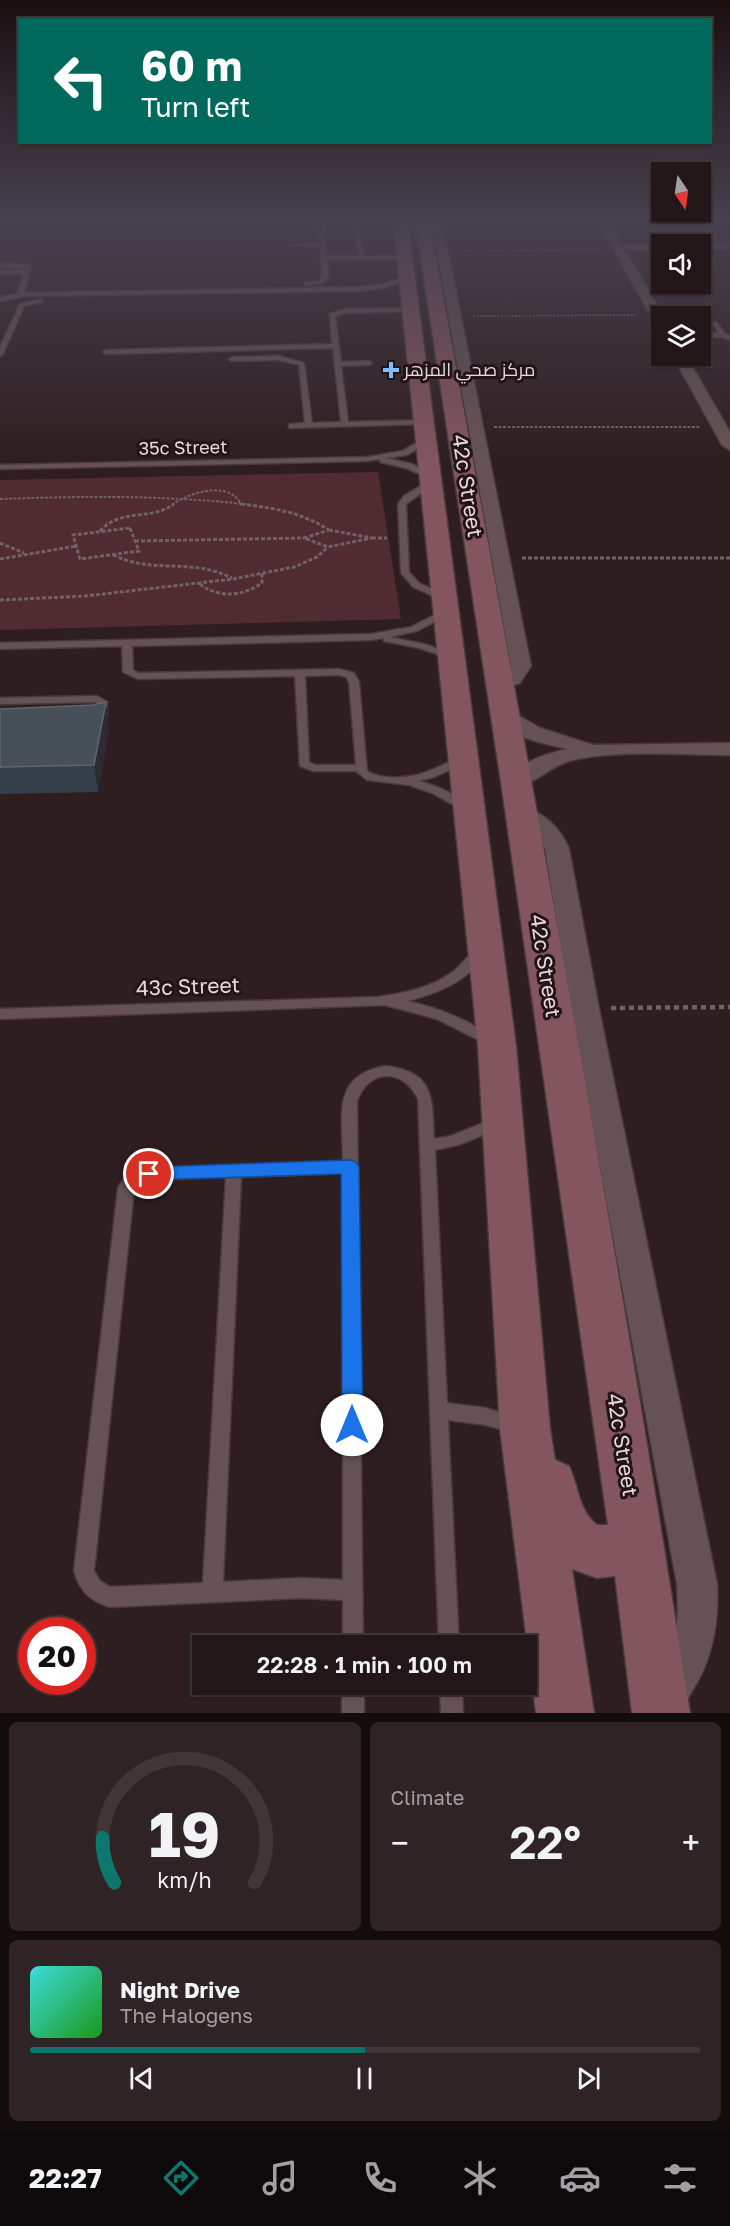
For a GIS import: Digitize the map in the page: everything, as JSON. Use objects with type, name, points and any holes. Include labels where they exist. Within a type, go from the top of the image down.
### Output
[{"type":"street","name":"42c Street","points":[[415,299],[424,431],[497,1046],[525,1429],[565,1713]]},
{"type":"street","name":"42c Street","points":[[420,299],[502,700],[636,1534],[660,1707]]},
{"type":"street","points":[[441,299],[454,316],[521,666],[502,700],[532,733],[589,748],[610,750]]},
{"type":"street","points":[[685,366],[730,445]]},
{"type":"street","points":[[660,1707],[682,1673],[692,1652],[698,1618],[697,1584],[585,1009],[557,849],[549,832],[518,797],[526,772],[554,758],[581,752],[610,750],[730,749]]},
{"type":"street","points":[[525,1429],[535,1436],[542,1449],[560,1522],[569,1536],[582,1547],[598,1553],[614,1552],[628,1545],[636,1534]]},
{"type":"lane","points":[[0,354],[24,304],[34,301],[148,299]]},
{"type":"lane","points":[[345,424],[332,315],[340,312],[360,311],[372,299]]},
{"type":"lane","points":[[716,324],[727,337]]},
{"type":"lane","points":[[0,327],[11,329]]},
{"type":"lane","points":[[711,336],[727,337]]},
{"type":"lane","points":[[177,342],[278,341],[284,342],[286,348]]},
{"type":"lane","points":[[106,352],[335,346]]},
{"type":"lane","points":[[232,359],[279,358],[302,364],[309,425]]},
{"type":"lane","points":[[337,364],[369,363]]},
{"type":"lane","points":[[292,426],[345,424],[424,431]]},
{"type":"lane","name":"35c Street","points":[[0,467],[367,459],[404,453],[413,449],[424,431]]},
{"type":"lane","name":"35c Street","points":[[367,459],[396,463],[430,480]]},
{"type":"lane","points":[[0,646],[371,637],[414,629],[445,605]]},
{"type":"lane","points":[[371,637],[421,646],[451,656]]},
{"type":"lane","points":[[127,643],[127,669],[132,675],[138,676],[339,672],[353,678],[361,768],[370,777],[402,780],[433,789],[469,812]]},
{"type":"lane","points":[[300,673],[304,764],[313,768],[361,768]]},
{"type":"lane","points":[[0,702],[97,699],[103,704],[100,722],[92,727]]},
{"type":"lane","points":[[402,780],[430,775],[463,760]]},
{"type":"lane","name":"43c Street","points":[[376,1002],[408,997],[437,987],[467,968],[485,943]]},
{"type":"lane","name":"43c Street","points":[[0,1014],[376,1002],[399,1004],[442,1016],[480,1034],[497,1046]]},
{"type":"lane","points":[[353,1635],[350,1167],[352,1090],[359,1080],[371,1074],[386,1071],[401,1073],[413,1079],[422,1088],[425,1099],[449,1635]]},
{"type":"lane","points":[[426,1146],[453,1141],[502,1121]]},
{"type":"lane","points":[[350,1167],[144,1174],[132,1179],[126,1188],[85,1562],[87,1581],[100,1594],[110,1597],[302,1588],[354,1590]]},
{"type":"lane","points":[[212,1593],[234,1171]]},
{"type":"lane","points":[[439,1411],[497,1418],[525,1429]]},
{"type":"lane","points":[[353,1695],[353,1713]]},
{"type":"lane","points":[[451,1695],[452,1713]]},
{"type":"path","points":[[454,316],[651,320]]},
{"type":"path","points":[[475,427],[720,427]]},
{"type":"path","points":[[100,532],[104,526],[117,518],[165,510],[180,499],[201,492],[219,492],[238,498],[241,505]]},
{"type":"path","points":[[0,499],[94,496],[180,499],[304,514],[320,521],[329,530]]},
{"type":"path","points":[[130,528],[139,551],[80,559],[73,535],[100,532],[130,528]]},
{"type":"path","points":[[0,600],[86,596],[233,579],[306,562],[328,547],[372,538],[329,530],[304,538],[135,541]]},
{"type":"path","points":[[304,538],[328,547]]},
{"type":"path","points":[[0,543],[24,553]]},
{"type":"path","points":[[0,559],[24,553],[76,546]]},
{"type":"path","points":[[111,555],[142,566],[191,564],[209,566],[233,579]]},
{"type":"path","points":[[502,565],[516,565],[515,558],[730,558]]},
{"type":"path","points":[[200,584],[204,588],[219,593],[240,593],[250,591],[262,583],[264,578],[262,574]]},
{"type":"path","points":[[585,1009],[730,1007]]},
{"type":"shaded area","points":[[378,472],[401,619],[0,630],[0,480]]},
{"type":"building","points":[[106,702],[94,765],[0,767],[0,709],[93,705]]},
{"type":"place","name":"مركز صحي المزهر","points":[[391,370]]},
{"type":"route","points":[[149,1174],[350,1167],[352,1425]]}]
